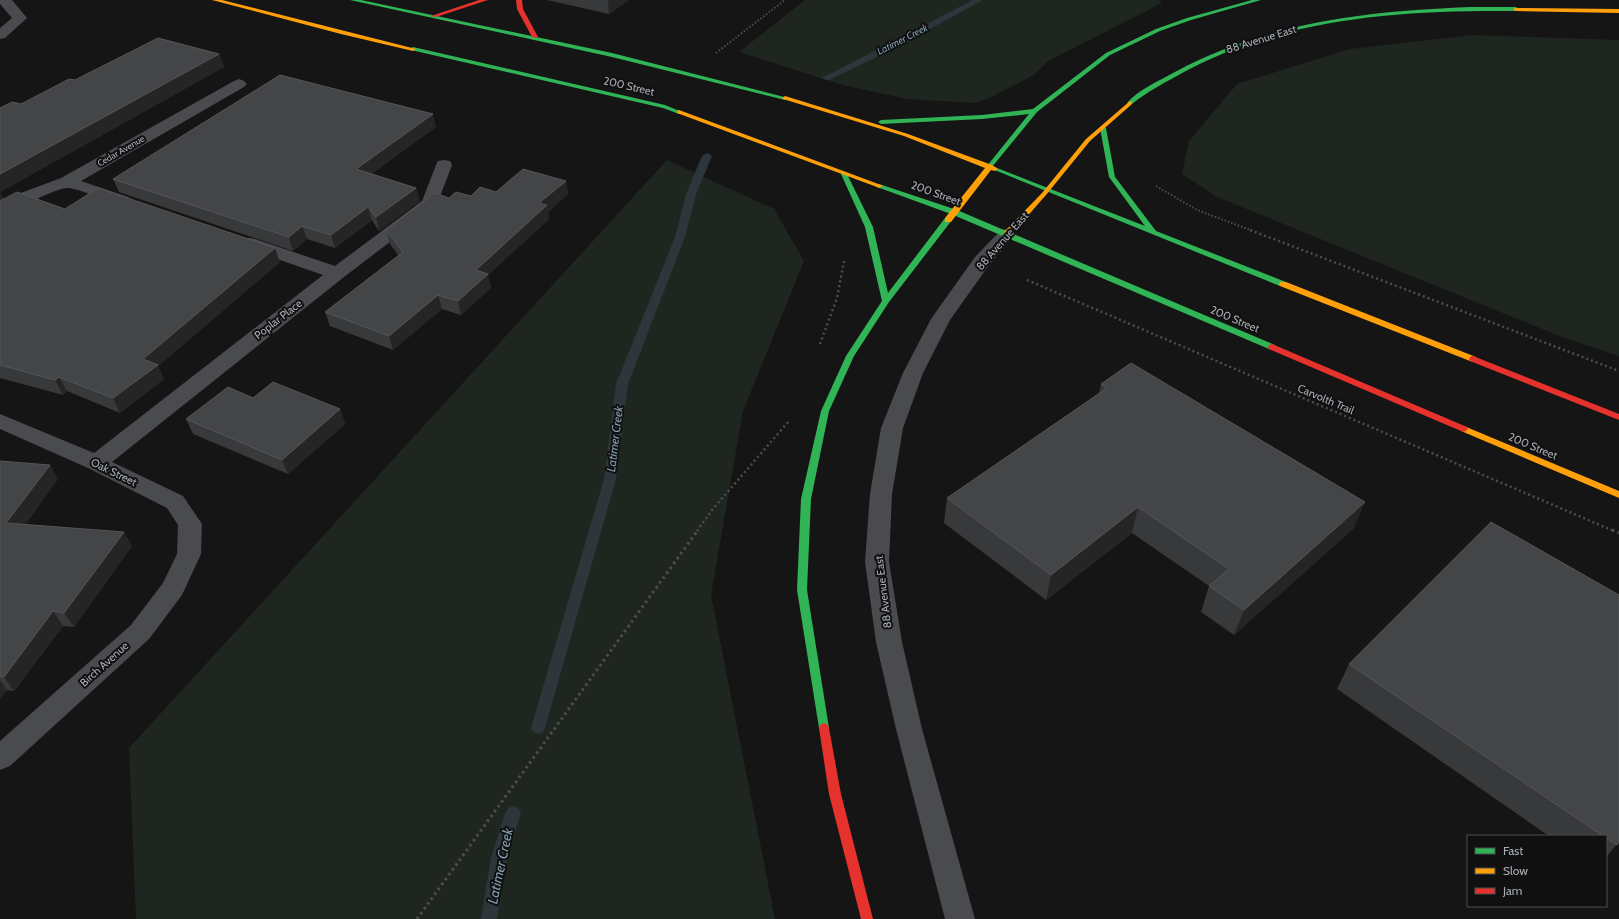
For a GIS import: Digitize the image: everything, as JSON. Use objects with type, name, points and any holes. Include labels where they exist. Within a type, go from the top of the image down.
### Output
[{"type":"main road","name":"200 Street","points":[[215,0],[343,33],[665,107],[771,145],[844,174],[954,212],[1619,496]]},
{"type":"main road","points":[[353,0],[535,37],[671,68],[867,122],[958,153],[1154,233],[1619,417]]},
{"type":"main road","points":[[432,16],[485,0]]},
{"type":"main road","points":[[519,0],[520,9],[535,37]]},
{"type":"main road","points":[[867,919],[835,794],[802,590],[806,499],[825,411],[850,356],[886,301],[990,166],[1035,111],[1108,54],[1158,30],[1196,17],[1258,0]]},
{"type":"main road","name":"88 Avenue East","points":[[1007,234],[1048,190],[1088,139],[1136,99],[1172,75],[1212,55],[1239,44],[1336,19],[1426,10],[1492,8],[1619,11]]},
{"type":"main road","points":[[867,122],[982,117],[1035,111]]},
{"type":"main road","points":[[1103,128],[1112,177],[1154,233]]},
{"type":"main road","points":[[844,174],[869,227],[886,301]]},
{"type":"street","points":[[0,35],[20,18],[4,0]]},
{"type":"street","name":"Cedar Avenue","points":[[0,210],[16,201],[67,182],[239,84]]},
{"type":"street","name":"Poplar Place","points":[[96,463],[337,273],[430,203],[444,165]]},
{"type":"street","points":[[67,182],[135,205]]},
{"type":"street","name":"88 Avenue East","points":[[960,919],[909,729],[889,642],[877,562],[881,494],[892,428],[913,373],[941,319],[982,261],[1007,234]]},
{"type":"street","points":[[232,238],[337,273]]},
{"type":"street","name":"Oak Street","points":[[3,427],[96,463],[175,502],[190,524],[189,554]]},
{"type":"street","name":"Birch Avenue","points":[[0,758],[140,632],[173,588],[189,554]]},
{"type":"path","points":[[715,53],[784,0]]},
{"type":"path","points":[[1152,182],[1178,200],[1197,210],[1619,371]]},
{"type":"path","points":[[818,347],[837,298],[845,255]]},
{"type":"path","name":"Carvolth Trail","points":[[1027,280],[1619,533]]},
{"type":"path","points":[[417,919],[712,510],[791,418]]},
{"type":"shaded area","points":[[805,0],[1159,0],[1162,3],[1048,61],[1034,75],[989,98],[975,103],[907,99],[843,85],[739,52]]},
{"type":"shaded area","points":[[1473,35],[1619,40],[1619,356],[1562,337],[1217,197],[1182,174],[1189,141],[1237,84],[1350,49]]},
{"type":"shaded area","points":[[667,160],[774,209],[804,261],[743,411],[711,595],[775,919],[136,919],[129,748]]},
{"type":"building","points":[[158,38],[219,54],[0,174],[0,108],[12,102],[21,104],[69,79],[75,80]]},
{"type":"building","points":[[280,75],[433,114],[356,169],[416,188],[376,217],[368,207],[331,235],[302,226],[289,237],[113,179]]},
{"type":"building","points":[[523,169],[566,181],[539,203],[547,205],[476,270],[488,274],[458,301],[438,295],[389,336],[325,312],[403,252],[386,230],[435,193],[449,198],[456,192],[471,196],[480,187],[496,192]]},
{"type":"building","points":[[98,188],[275,248],[143,359],[158,365],[113,398],[59,377],[55,380],[0,365],[0,201],[17,192],[65,209]]},
{"type":"building","points":[[1131,363],[1365,502],[1244,610],[1209,586],[1229,569],[1138,507],[1051,575],[947,498],[1107,388],[1101,384]]},
{"type":"building","points":[[273,382],[340,409],[282,460],[186,419],[228,387],[253,398]]},
{"type":"building","points":[[0,461],[50,465],[6,523],[124,532],[64,613],[53,611],[4,677],[0,676]]},
{"type":"building","points":[[1491,522],[1619,595],[1619,842],[1617,845],[1607,839],[1607,835],[1602,835],[1349,664]]},
{"type":"waterway","name":"Latimer Creek","points":[[826,78],[892,46],[979,0]]},
{"type":"waterway","name":"Latimer Creek","points":[[538,728],[610,479],[622,384],[680,237],[691,194],[707,156]]},
{"type":"waterway","name":"Latimer Creek","points":[[489,919],[499,858],[513,813]]},
{"type":"traffic: fast","points":[[353,0],[612,55],[785,98]]},
{"type":"traffic: fast","points":[[990,166],[1035,111],[1108,54],[1158,30],[1189,19],[1258,0]]},
{"type":"traffic: fast","points":[[1130,103],[1163,81],[1203,59],[1245,42],[1289,30],[1334,20],[1379,14],[1425,10],[1516,9]]},
{"type":"traffic: fast","points":[[413,49],[665,107],[679,112]]},
{"type":"traffic: fast","points":[[881,122],[982,117],[1035,111]]},
{"type":"traffic: fast","points":[[1103,128],[1112,177],[1154,233]]},
{"type":"traffic: fast","points":[[995,169],[1283,284]]},
{"type":"traffic: fast","points":[[844,174],[869,227],[886,301]]},
{"type":"traffic: fast","points":[[879,186],[954,212],[1272,347]]},
{"type":"traffic: fast","points":[[824,728],[802,590],[806,499],[825,411],[850,356],[886,301],[948,220]]},
{"type":"traffic: slow","points":[[215,0],[343,33],[413,49]]},
{"type":"traffic: slow","points":[[1516,9],[1619,11]]},
{"type":"traffic: slow","points":[[785,98],[906,135],[995,169]]},
{"type":"traffic: slow","points":[[1007,234],[1044,194],[1088,140],[1130,103]]},
{"type":"traffic: slow","points":[[679,112],[879,186]]},
{"type":"traffic: slow","points":[[948,220],[990,166]]},
{"type":"traffic: slow","points":[[1283,284],[1473,359]]},
{"type":"traffic: slow","points":[[1464,429],[1619,495]]},
{"type":"traffic: jam","points":[[434,16],[485,0]]},
{"type":"traffic: jam","points":[[519,0],[520,9],[535,37]]},
{"type":"traffic: jam","points":[[1272,347],[1464,429]]},
{"type":"traffic: jam","points":[[1473,359],[1619,417]]},
{"type":"traffic: jam","points":[[824,728],[835,794],[867,919]]}]
